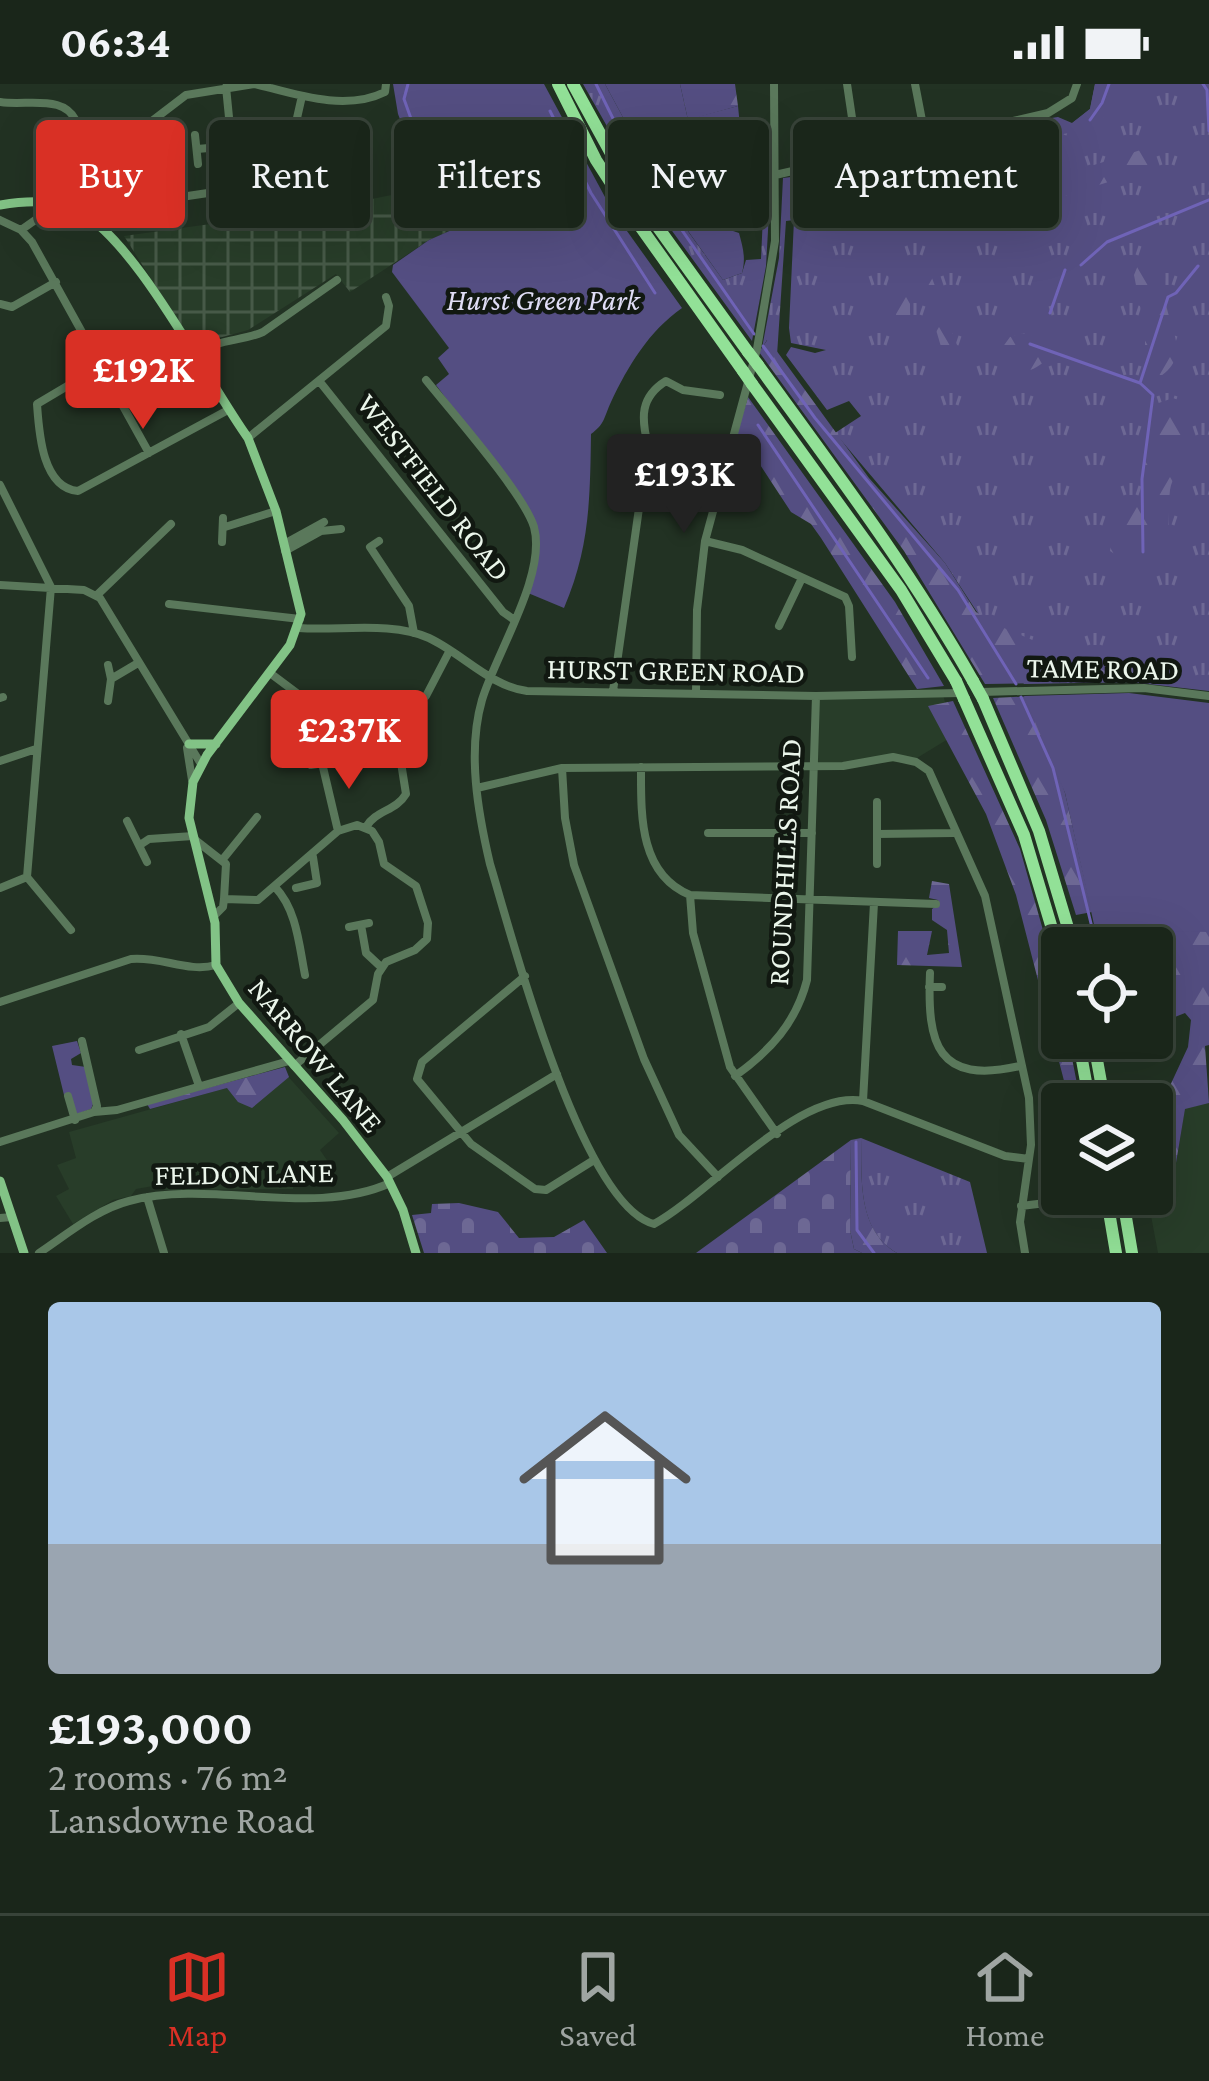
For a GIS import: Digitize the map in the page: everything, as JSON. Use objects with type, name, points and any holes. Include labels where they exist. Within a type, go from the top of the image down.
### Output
[{"type":"highway","points":[[558,84],[596,160],[627,208],[742,371],[748,388],[902,590],[956,681],[1024,835],[1052,927]]},
{"type":"highway","points":[[573,84],[631,190],[937,616],[974,681],[1039,831],[1068,927]]},
{"type":"highway","points":[[1110,1215],[1116,1253]]},
{"type":"highway","points":[[1126,1215],[1132,1253]]},
{"type":"main road","points":[[0,205],[36,204]]},
{"type":"main road","points":[[101,228],[134,264],[248,438],[276,512],[301,604],[300,624]]},
{"type":"main road","name":"NARROW LANE","points":[[300,624],[193,782],[189,801],[214,916],[216,965],[239,1003],[343,1120],[388,1180],[416,1253]]},
{"type":"main road","points":[[187,741],[216,744]]},
{"type":"main road","points":[[0,1181],[3,1211],[13,1217],[24,1253]]},
{"type":"street","points":[[152,120],[186,95],[212,86],[254,84],[332,101],[377,97],[385,92],[386,84]]},
{"type":"street","points":[[696,693],[697,610],[705,542],[748,388],[775,241],[774,84]]},
{"type":"street","points":[[847,84],[852,120]]},
{"type":"street","points":[[915,84],[922,120]]},
{"type":"street","points":[[1012,120],[1061,108],[1072,98],[1077,84]]},
{"type":"street","points":[[226,87],[230,120]]},
{"type":"street","points":[[298,120],[302,96]]},
{"type":"street","points":[[0,106],[39,103],[65,108],[73,120]]},
{"type":"street","points":[[195,135],[199,164]]},
{"type":"street","points":[[197,149],[209,148]]},
{"type":"street","points":[[776,175],[793,171]]},
{"type":"street","points":[[21,230],[36,219]]},
{"type":"street","points":[[0,220],[21,230],[56,282],[149,453]]},
{"type":"street","points":[[193,357],[221,340],[263,332],[337,280]]},
{"type":"street","points":[[0,304],[12,307],[56,282]]},
{"type":"street","points":[[248,438],[386,326],[386,297]]},
{"type":"street","points":[[101,366],[37,404],[45,459],[62,487],[78,490],[228,410]]},
{"type":"street","points":[[426,380],[516,494],[532,523],[534,567],[477,728],[478,788],[490,864],[557,1073],[594,1160],[629,1210],[654,1225],[777,1134],[841,1099],[863,1101],[1005,1156],[1029,1159]]},
{"type":"street","points":[[613,691],[648,445],[642,410],[666,381],[683,390],[720,395]]},
{"type":"street","name":"WESTFIELD ROAD","points":[[320,382],[502,612],[513,619]]},
{"type":"street","points":[[648,445],[703,454]]},
{"type":"street","points":[[716,493],[730,497],[742,455]]},
{"type":"street","points":[[0,485],[51,586],[27,877],[70,930]]},
{"type":"street","points":[[222,542],[224,522],[276,512]]},
{"type":"street","points":[[285,548],[324,522]]},
{"type":"street","points":[[96,596],[171,524]]},
{"type":"street","points":[[285,548],[322,531],[341,529]]},
{"type":"street","points":[[379,541],[370,547],[409,606],[414,633]]},
{"type":"street","points":[[705,542],[742,550],[848,601],[852,657]]},
{"type":"street","points":[[779,626],[802,578]]},
{"type":"street","points":[[0,585],[84,590],[107,605],[201,764]]},
{"type":"street","name":"HURST GREEN ROAD","points":[[169,604],[300,624],[414,633],[513,689],[527,691],[816,696],[996,691]]},
{"type":"street","points":[[426,695],[449,650]]},
{"type":"street","points":[[111,679],[139,663]]},
{"type":"street","points":[[108,665],[108,701]]},
{"type":"street","points":[[270,673],[314,706],[350,697]]},
{"type":"street","name":"TAME ROAD","points":[[996,691],[1124,687],[1209,696]]},
{"type":"street","points":[[333,691],[335,703]]},
{"type":"street","name":"ROUNDHILLS ROAD","points":[[735,1076],[767,1051],[800,1005],[808,971],[816,696]]},
{"type":"street","points":[[187,741],[193,782]]},
{"type":"street","points":[[0,761],[36,749]]},
{"type":"street","points":[[366,827],[406,794],[399,751],[378,754]]},
{"type":"street","points":[[478,788],[562,768],[859,765],[893,757],[916,762],[929,771],[985,896],[1031,1112],[1021,1206],[1025,1253]]},
{"type":"street","points":[[338,831],[316,764],[340,760]]},
{"type":"street","points":[[641,766],[645,836],[656,871],[673,888],[691,895],[936,904]]},
{"type":"street","points":[[562,768],[574,865],[644,1059],[679,1135],[718,1178]]},
{"type":"street","points":[[877,802],[878,864]]},
{"type":"street","points":[[214,916],[223,907],[224,860],[257,817]]},
{"type":"street","points":[[127,821],[147,862]]},
{"type":"street","points":[[0,1142],[94,1112],[117,1110],[291,1063],[373,1000],[381,967],[424,942],[428,923],[416,886],[384,864],[379,842],[366,827],[338,831],[258,900],[224,898]]},
{"type":"street","points":[[708,832],[812,833]]},
{"type":"street","points":[[877,834],[954,833]]},
{"type":"street","points":[[140,844],[148,839],[194,837],[224,860]]},
{"type":"street","points":[[296,888],[316,884],[313,856]]},
{"type":"street","points":[[0,888],[27,877]]},
{"type":"street","points":[[275,887],[286,898],[305,975]]},
{"type":"street","points":[[691,895],[693,933],[724,1050],[735,1076],[777,1134]]},
{"type":"street","points":[[863,1101],[874,903]]},
{"type":"street","points":[[349,927],[365,924],[366,953],[381,967]]},
{"type":"street","points":[[0,1002],[131,959],[149,957],[201,969],[216,965]]},
{"type":"street","points":[[930,973],[930,1029],[946,1056],[980,1073],[1020,1066]]},
{"type":"street","points":[[525,976],[422,1062],[418,1072],[422,1088],[488,1157],[535,1189],[546,1190],[594,1160]]},
{"type":"street","points":[[929,987],[942,987]]},
{"type":"street","points":[[139,1050],[209,1027],[239,1003]]},
{"type":"street","points":[[181,1034],[199,1086]]},
{"type":"street","points":[[82,1041],[98,1106],[94,1112]]},
{"type":"street","points":[[73,1062],[87,1057]]},
{"type":"street","name":"FELDON LANE","points":[[39,1253],[114,1205],[147,1197],[349,1196],[388,1180],[557,1073]]},
{"type":"street","points":[[68,1096],[75,1120]]},
{"type":"street","points":[[147,1197],[164,1253]]},
{"type":"street","points":[[1021,1206],[1041,1205]]},
{"type":"shaded area","points":[[394,195],[394,228],[456,228],[429,240],[350,292],[336,274],[248,330],[193,345],[124,236],[209,224],[209,228],[370,228],[370,199]]},
{"type":"shaded area","points":[[943,694],[953,736],[912,761],[815,766],[816,696]]},
{"type":"shaded area","points":[[284,1072],[339,1133],[320,1150],[333,1169],[294,1174],[293,1189],[165,1190],[159,1185],[136,1189],[131,1196],[113,1200],[73,1224],[56,1196],[69,1189],[57,1165],[76,1158],[69,1132]]},
{"type":"shaded area","points":[[1209,1103],[1209,1253],[1158,1253],[1151,1215],[1173,1215],[1173,1182],[1185,1108]]},
{"type":"green space","name":"Hurst Green Park","points":[[393,84],[544,84],[563,120],[400,120]]},
{"type":"green space","points":[[583,84],[605,84],[624,120],[608,120],[608,128]]},
{"type":"green space","points":[[605,84],[680,84],[688,120],[624,120]]},
{"type":"green space","points":[[680,84],[735,84],[738,106],[688,120]]},
{"type":"green space","points":[[1095,84],[1209,84],[1209,691],[1131,682],[1024,684],[945,563],[835,433],[861,416],[849,401],[827,410],[786,355],[791,347],[815,353],[826,350],[791,343],[794,228],[1059,228],[1059,127],[1090,109]]},
{"type":"green space","points":[[1095,84],[1119,84],[1095,126],[1059,135],[1059,120],[1038,120],[1058,117],[1072,123],[1090,109]]},
{"type":"green space","points":[[738,106],[739,120],[685,120]]},
{"type":"green space","points":[[1150,147],[1155,157],[1152,168],[1059,198],[1059,177]]},
{"type":"green space","name":"Hurst Green Park","points":[[584,158],[608,203],[608,228],[625,228],[682,308],[641,350],[602,423],[591,434],[584,543],[564,608],[528,593],[539,544],[530,512],[436,385],[449,374],[438,358],[449,348],[392,272],[393,265],[456,228],[584,228]]},
{"type":"green space","points":[[791,177],[793,220],[786,221],[777,355],[767,340],[762,348],[779,258],[783,178]]},
{"type":"green space","points":[[670,228],[686,228],[723,280],[742,273],[746,260],[761,259],[762,228],[768,228],[752,341]]},
{"type":"green space","points":[[686,228],[730,228],[739,233],[742,273],[723,280]]},
{"type":"green space","points":[[1141,258],[1163,260],[1165,299],[1177,345],[1172,364],[1150,383],[1145,382],[1145,332],[1134,275]]},
{"type":"green space","points":[[915,261],[926,262],[957,345],[955,352],[942,350],[923,286],[910,290],[918,346],[914,351],[908,350],[900,334],[888,275]]},
{"type":"green space","points":[[1022,333],[1040,337],[1048,346],[1046,360],[1020,372],[994,359],[1010,337]]},
{"type":"green space","points":[[768,339],[869,478],[945,563],[976,612],[1131,682],[985,684],[904,551],[759,352]]},
{"type":"green space","points":[[748,397],[895,602],[944,686],[917,689],[821,538],[811,524],[791,512],[749,448],[740,451],[728,492],[720,490]]},
{"type":"green space","points":[[1173,398],[1181,401],[1185,452],[1171,485],[1166,537],[1146,556],[1123,557],[1110,551],[1112,538],[1142,489],[1144,458],[1152,436],[1150,406]]},
{"type":"green space","points":[[1129,693],[1209,703],[1209,932],[1095,927],[1065,793],[1024,696]]},
{"type":"green space","points":[[1034,696],[1065,793],[1092,912],[1076,915],[1046,820],[993,698]]},
{"type":"green space","points":[[953,701],[1020,849],[1042,927],[1041,992],[1016,895],[986,814],[928,706]]},
{"type":"green space","points":[[932,881],[949,884],[962,967],[897,965],[898,931],[932,931],[927,955],[949,953],[947,930],[932,920],[932,909],[939,904],[929,898]]},
{"type":"green space","points":[[1127,924],[1209,928],[1209,1045],[1205,1046],[1209,1103],[1185,1109],[1173,1181],[1171,1083],[1188,1047],[1191,1020],[1185,1013],[1173,1018],[1173,927]]},
{"type":"green space","points":[[77,1041],[81,1053],[71,1059],[72,1065],[86,1067],[93,1104],[77,1114],[69,1094],[64,1095],[52,1046]]},
{"type":"green space","points":[[1058,1059],[1072,1059],[1077,1083],[1065,1083]]},
{"type":"green space","points":[[285,1067],[289,1077],[252,1108],[238,1102],[227,1088],[150,1109],[147,1104]]},
{"type":"green space","points":[[861,1138],[970,1182],[987,1253],[897,1253],[884,1243],[864,1202]]},
{"type":"green space","points":[[861,1138],[868,1217],[884,1243],[897,1253],[854,1249],[851,1140]]},
{"type":"green space","points":[[851,1140],[850,1230],[854,1249],[862,1253],[696,1253]]},
{"type":"green space","points":[[459,1203],[498,1212],[519,1238],[554,1237],[584,1220],[607,1253],[424,1253],[412,1215],[431,1213],[432,1204]]},
{"type":"waterway","points":[[408,84],[404,99],[411,120]]},
{"type":"waterway","points":[[596,84],[634,161],[754,334]]},
{"type":"waterway","points":[[1090,120],[1109,84]]},
{"type":"waterway","points":[[1203,84],[1209,131]]},
{"type":"waterway","points":[[550,111],[591,193],[655,293]]},
{"type":"waterway","points":[[1081,265],[1107,242],[1209,200]]},
{"type":"waterway","points":[[1143,552],[1142,479],[1153,395],[1140,383],[1168,297],[1198,266]]},
{"type":"waterway","points":[[1050,313],[1065,270]]},
{"type":"waterway","points":[[1030,344],[1140,383]]},
{"type":"waterway","points":[[763,346],[815,418],[958,590],[1016,684]]},
{"type":"waterway","points":[[758,425],[928,678]]},
{"type":"waterway","points":[[1021,697],[1053,768],[1092,927]]},
{"type":"waterway","points":[[856,1142],[857,1230],[874,1253]]}]
